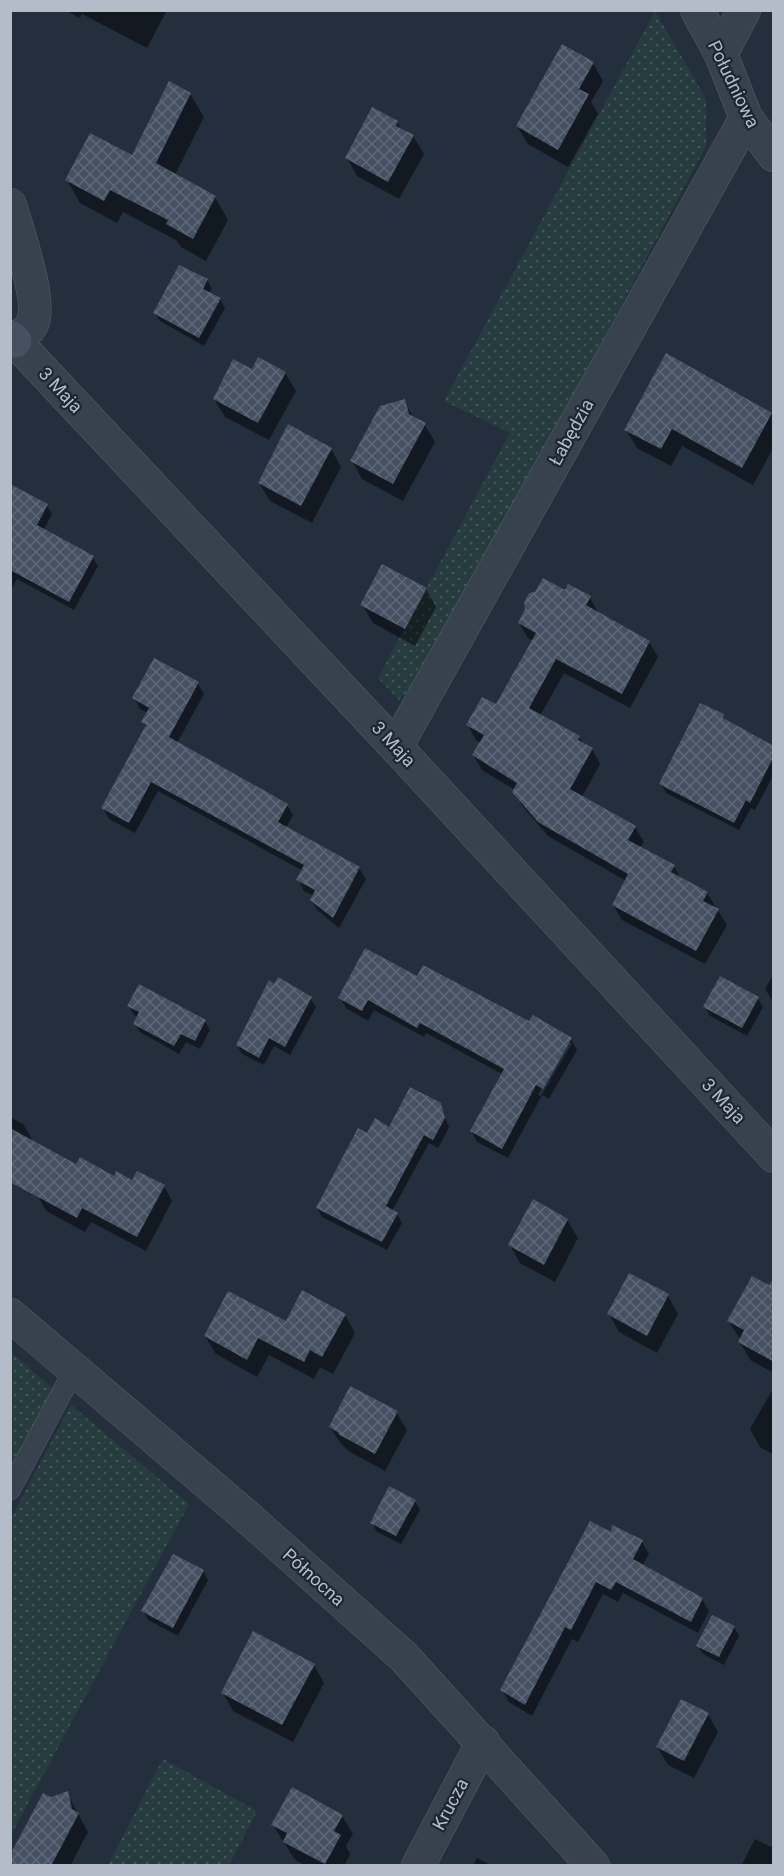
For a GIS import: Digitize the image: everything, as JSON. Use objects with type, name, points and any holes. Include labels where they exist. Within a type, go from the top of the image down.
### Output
[{"type":"street","name":"Południowa","points":[[697,10],[721,54],[746,118],[774,155]]},
{"type":"street","points":[[721,54],[744,10]]},
{"type":"street","name":"Łabędzia","points":[[396,747],[746,118]]},
{"type":"street","points":[[10,205],[34,294],[35,311],[32,325],[13,339]]},
{"type":"street","name":"3 Maja","points":[[13,339],[396,747],[774,1156]]},
{"type":"street","name":"Północna","points":[[10,1314],[245,1515],[404,1657],[593,1866]]},
{"type":"street","name":"Krucza","points":[[418,1866],[483,1742]]},
{"type":"lane","points":[[10,1490],[74,1370]]},
{"type":"green space","points":[[655,11],[706,99],[706,146],[547,445],[412,687],[399,700],[378,678],[510,433],[444,401]]},
{"type":"green space","points":[[11,1352],[53,1389],[11,1467]]},
{"type":"green space","points":[[71,1405],[189,1504],[11,1835],[11,1518]]},
{"type":"green space","points":[[163,1759],[257,1811],[229,1865],[108,1865]]},
{"type":"building","points":[[562,44],[594,62],[579,89],[589,94],[558,150],[516,126]]},
{"type":"building","points":[[169,81],[191,93],[156,163],[216,196],[193,239],[166,224],[168,220],[110,190],[104,201],[65,180],[90,133],[132,155]]},
{"type":"building","points":[[372,107],[398,121],[396,126],[414,135],[388,182],[345,158]]},
{"type":"building","points":[[179,265],[208,279],[203,289],[221,298],[199,338],[153,313]]},
{"type":"building","points":[[666,353],[772,413],[742,468],[672,429],[661,449],[624,430]]},
{"type":"building","points":[[258,357],[286,372],[258,423],[213,399],[233,359],[252,369]]},
{"type":"building","points":[[405,399],[409,414],[426,423],[393,484],[350,461],[380,406]]},
{"type":"building","points":[[288,424],[332,448],[301,506],[258,483]]},
{"type":"building","points":[[10,484],[48,504],[37,525],[94,556],[69,602],[12,571],[10,574]]},
{"type":"building","points":[[382,564],[427,588],[405,629],[360,605]]},
{"type":"building","points":[[543,578],[565,590],[568,584],[591,596],[586,605],[650,641],[622,694],[556,659],[529,708],[580,736],[578,740],[593,748],[570,789],[636,826],[628,840],[675,865],[671,872],[708,892],[703,901],[719,909],[696,951],[612,905],[628,874],[538,822],[512,792],[517,783],[472,755],[484,735],[466,725],[482,697],[496,704],[536,633],[518,623],[529,593],[535,592]]},
{"type":"building","points":[[154,658],[199,682],[169,737],[288,804],[278,822],[360,867],[333,918],[310,900],[315,890],[296,880],[304,865],[151,782],[129,823],[101,808],[146,725],[141,722],[149,708],[132,698]]},
{"type":"building","points":[[700,703],[724,714],[723,718],[774,746],[774,756],[750,803],[746,800],[734,823],[659,784]]},
{"type":"building","points":[[365,948],[417,976],[423,965],[529,1021],[533,1015],[572,1038],[543,1089],[536,1085],[502,1149],[470,1131],[504,1069],[420,1023],[417,1028],[368,1000],[362,1011],[338,998]]},
{"type":"building","points":[[720,976],[759,997],[742,1028],[703,1007]]},
{"type":"building","points":[[278,977],[312,997],[285,1047],[269,1038],[259,1058],[236,1045],[269,980],[274,984]]},
{"type":"building","points":[[139,984],[206,1020],[195,1041],[181,1034],[174,1046],[133,1024],[139,1012],[127,1006]]},
{"type":"building","points":[[410,1087],[441,1103],[445,1118],[433,1140],[424,1135],[386,1206],[398,1213],[382,1242],[316,1208],[358,1128],[367,1133],[375,1118],[389,1127]]},
{"type":"building","points":[[10,1128],[76,1164],[80,1157],[114,1176],[116,1171],[132,1180],[137,1171],[165,1185],[137,1237],[82,1208],[77,1218],[10,1182]]},
{"type":"building","points":[[533,1199],[568,1219],[544,1265],[508,1245]]},
{"type":"building","points":[[629,1273],[669,1294],[647,1336],[607,1314]]},
{"type":"building","points":[[752,1276],[769,1285],[774,1278],[774,1362],[738,1342],[744,1330],[727,1321]]},
{"type":"building","points":[[302,1290],[346,1314],[322,1357],[310,1350],[304,1362],[258,1338],[247,1360],[204,1336],[228,1291],[286,1321]]},
{"type":"building","points":[[350,1386],[398,1411],[375,1454],[329,1427]]},
{"type":"building","points":[[389,1486],[416,1500],[396,1536],[370,1523]]},
{"type":"building","points":[[590,1521],[611,1532],[612,1525],[643,1540],[633,1559],[703,1598],[691,1622],[616,1582],[611,1590],[596,1582],[571,1630],[565,1627],[525,1705],[500,1690]]},
{"type":"building","points":[[173,1554],[204,1570],[173,1628],[141,1611]]},
{"type":"building","points":[[712,1615],[735,1626],[719,1657],[696,1646]]},
{"type":"building","points":[[253,1631],[315,1664],[282,1725],[221,1693]]},
{"type":"building","points":[[681,1699],[709,1713],[684,1761],[656,1747]]},
{"type":"building","points":[[292,1787],[343,1815],[334,1831],[341,1835],[325,1864],[283,1842],[287,1833],[271,1825]]},
{"type":"building","points":[[68,1791],[72,1809],[79,1813],[51,1866],[10,1866],[10,1855],[43,1793],[51,1797]]}]
